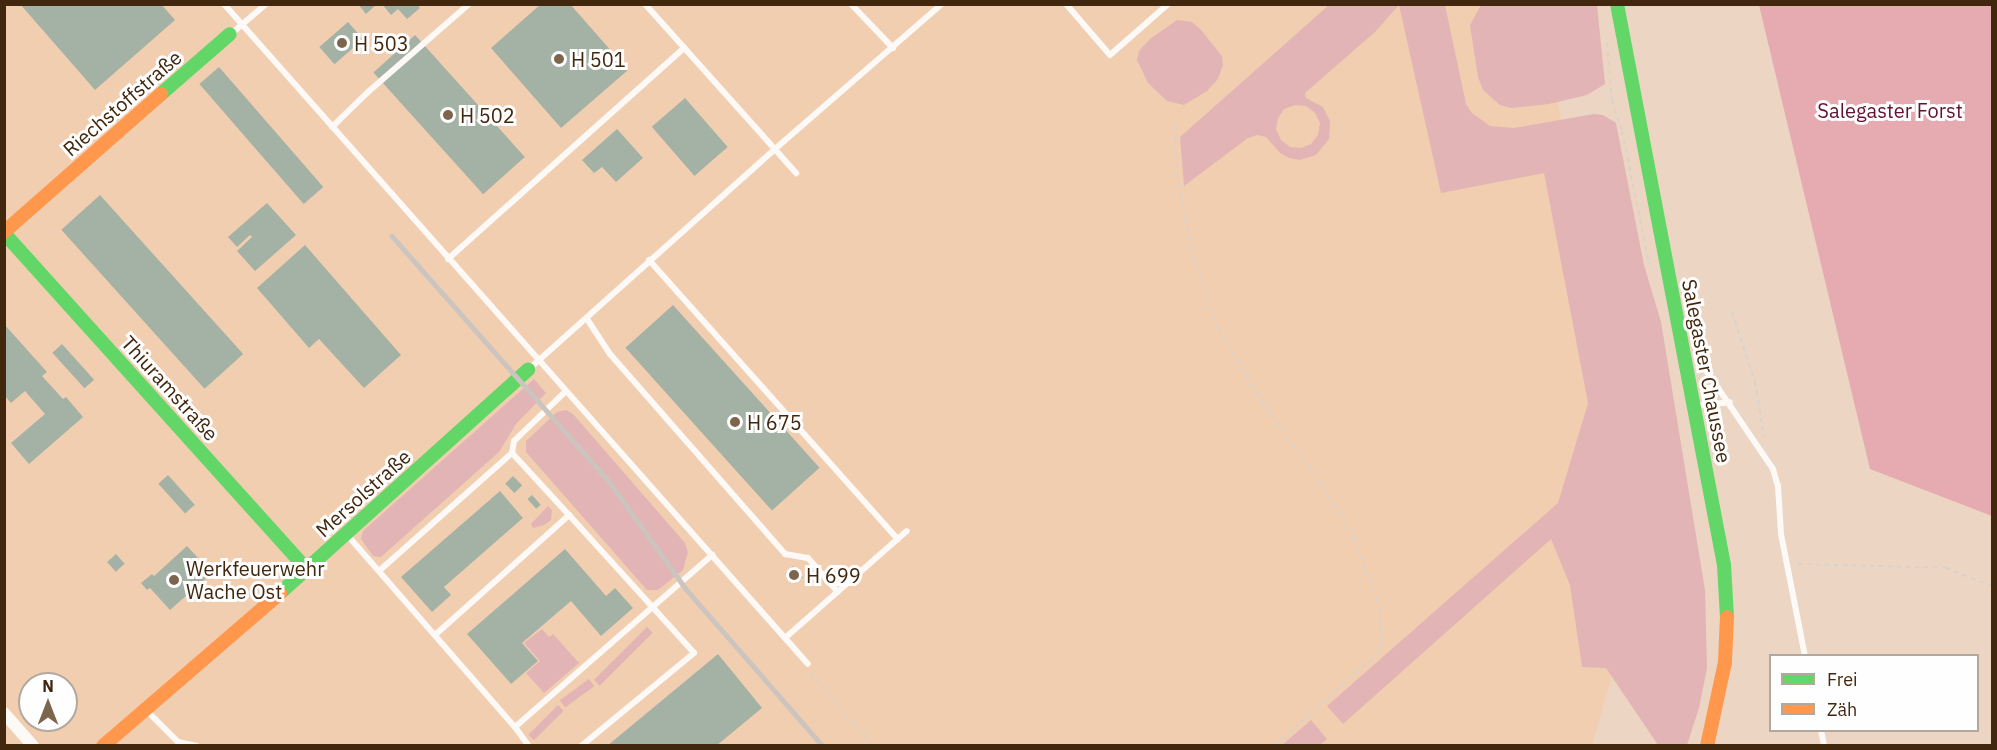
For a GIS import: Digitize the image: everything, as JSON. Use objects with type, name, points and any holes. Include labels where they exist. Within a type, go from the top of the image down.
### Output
[{"type":"street","name":"Salegaster Chaussee","points":[[1617,4],[1717,524],[1727,596],[1725,662],[1707,746]]},
{"type":"street","name":"Riechstoffstraße","points":[[4,232],[230,34]]},
{"type":"street","name":"Thiuramstraße","points":[[4,232],[307,570]]},
{"type":"street","name":"Mersolstraße","points":[[103,746],[307,570],[526,372]]},
{"type":"street","points":[[4,713],[33,746]]},
{"type":"lane","points":[[224,4],[808,664]]},
{"type":"lane","name":"Riechstoffstraße","points":[[230,34],[266,4]]},
{"type":"lane","points":[[332,127],[368,92],[469,4]]},
{"type":"lane","points":[[645,4],[796,173]]},
{"type":"lane","points":[[851,4],[893,48]]},
{"type":"lane","points":[[526,372],[775,149],[942,4]]},
{"type":"lane","points":[[1066,4],[1110,55],[1168,4]]},
{"type":"lane","points":[[448,259],[684,48]]},
{"type":"lane","points":[[649,261],[898,538]]},
{"type":"lane","points":[[587,319],[610,354],[785,554],[808,558],[838,592]]},
{"type":"lane","points":[[1701,363],[1730,402],[1773,468],[1778,486],[1786,564],[1805,654]]},
{"type":"lane","points":[[379,571],[512,453],[514,441],[566,391]]},
{"type":"lane","points":[[1694,406],[1730,402]]},
{"type":"lane","points":[[512,453],[694,653],[581,746]]},
{"type":"lane","points":[[435,635],[569,516]]},
{"type":"lane","points":[[784,638],[907,531]]},
{"type":"lane","points":[[346,534],[515,727],[529,746]]},
{"type":"lane","points":[[515,727],[712,555]]},
{"type":"lane","points":[[145,708],[178,742],[197,746]]},
{"type":"path","points":[[1606,36],[1612,100],[1622,131],[1651,271]]},
{"type":"path","points":[[1177,126],[1175,137],[1178,183],[1194,256],[1219,329],[1256,392],[1319,481],[1354,538],[1380,609],[1382,642],[1372,659],[1274,746]]},
{"type":"path","points":[[1732,312],[1755,382],[1765,441],[1764,452]]},
{"type":"path","points":[[1786,564],[1946,568],[1992,586]]},
{"type":"path","points":[[808,664],[806,668],[873,746]]},
{"type":"shaded area","points":[[1330,4],[1445,5],[1466,104],[1472,113],[1490,126],[1514,128],[1594,114],[1603,115],[1616,123],[1644,265],[1661,322],[1705,590],[1707,668],[1699,708],[1687,745],[1658,745],[1606,668],[1582,667],[1570,585],[1551,539],[1343,724],[1327,706],[1558,503],[1588,403],[1544,173],[1441,193],[1399,5],[1375,32],[1305,93],[1306,98],[1323,107],[1330,121],[1329,139],[1316,155],[1300,160],[1289,158],[1280,153],[1266,137],[1257,135],[1248,138],[1184,186],[1180,137]],"holes":[[[1295,105],[1306,106],[1315,113],[1320,123],[1318,135],[1311,144],[1301,148],[1290,147],[1281,140],[1276,129],[1278,118],[1284,109]]]},
{"type":"shaded area","points":[[4,5],[1539,5],[1616,403],[1641,577],[1592,745],[5,745]]},
{"type":"shaded area","points":[[1481,5],[1597,5],[1605,84],[1587,95],[1549,104],[1511,108],[1500,105],[1483,90],[1478,77],[1470,25]]},
{"type":"shaded area","points":[[1177,20],[1192,22],[1201,30],[1222,56],[1223,65],[1218,79],[1207,91],[1184,105],[1167,101],[1148,83],[1137,60],[1139,51],[1150,39]]},
{"type":"shaded area","points":[[534,379],[546,393],[516,424],[499,452],[381,557],[373,556],[361,539],[363,531]]},
{"type":"shaded area","points":[[566,410],[573,414],[685,543],[688,552],[683,570],[658,590],[647,590],[526,452],[526,441],[557,412]]},
{"type":"shaded area","points":[[548,506],[552,510],[551,520],[533,528],[531,524]]},
{"type":"shaded area","points":[[647,627],[653,633],[600,686],[594,680]]},
{"type":"shaded area","points":[[542,629],[549,637],[553,634],[579,663],[544,693],[526,673],[540,661],[524,643]]},
{"type":"shaded area","points":[[589,679],[594,686],[565,707],[560,700]]},
{"type":"shaded area","points":[[558,705],[564,711],[534,740],[528,735]]},
{"type":"shaded area","points":[[1311,720],[1327,739],[1320,745],[1282,745]]},
{"type":"green space","name":"Salegaster Forst","points":[[1759,5],[1992,5],[1992,516],[1870,469]]},
{"type":"building","points":[[20,4],[161,4],[175,20],[95,90]]},
{"type":"building","points":[[358,4],[377,4],[366,14]]},
{"type":"building","points":[[382,4],[417,4],[420,8],[407,19],[398,9],[391,15]]},
{"type":"building","name":"H 501","points":[[541,4],[570,4],[628,70],[561,128],[491,48]]},
{"type":"building","name":"H 503","points":[[348,22],[363,39],[334,64],[319,47]]},
{"type":"building","name":"H 502","points":[[415,35],[525,157],[483,194],[373,72]]},
{"type":"building","points":[[219,67],[323,187],[304,204],[199,84]]},
{"type":"building","points":[[685,98],[728,147],[694,176],[652,127]]},
{"type":"building","points":[[617,129],[643,158],[616,182],[602,167],[594,173],[582,160]]},
{"type":"building","points":[[100,195],[243,354],[205,389],[61,230]]},
{"type":"building","points":[[267,203],[296,235],[255,271],[237,251],[252,237],[250,235],[237,247],[228,237]]},
{"type":"building","points":[[305,245],[401,355],[364,388],[319,339],[309,348],[257,288]]},
{"type":"building","name":"H 675","points":[[673,305],[820,468],[772,511],[625,348]]},
{"type":"building","points":[[4,324],[47,372],[42,376],[63,399],[66,397],[83,417],[29,464],[11,443],[45,414],[25,391],[11,403],[4,395]]},
{"type":"building","points":[[62,344],[94,380],[84,388],[52,353]]},
{"type":"building","points":[[168,475],[195,505],[185,513],[158,484]]},
{"type":"building","points":[[513,476],[522,485],[514,493],[505,484]]},
{"type":"building","points":[[500,491],[523,518],[444,587],[451,595],[432,612],[401,577]]},
{"type":"building","points":[[532,495],[541,505],[536,509],[528,499]]},
{"type":"building","name":"Werkfeuerwehr Wache Ost","points":[[187,546],[212,573],[170,610],[150,588],[147,590],[141,583],[152,574],[154,576]]},
{"type":"building","points":[[565,549],[606,596],[615,588],[633,608],[601,636],[571,601],[522,643],[538,661],[511,684],[467,634]]},
{"type":"building","points":[[116,554],[125,564],[116,572],[107,562]]},
{"type":"building","name":"H 699","points":[[793,566],[803,577],[796,584],[786,573]]},
{"type":"building","points":[[718,654],[762,708],[716,746],[607,746]]},
{"type":"railway","points":[[392,236],[608,480],[686,589],[823,746]]},
{"type":"traffic: fast","points":[[1617,4],[1724,565],[1727,617]]},
{"type":"traffic: fast","points":[[161,94],[230,34]]},
{"type":"traffic: fast","points":[[4,233],[307,570]]},
{"type":"traffic: fast","points":[[280,593],[528,370]]},
{"type":"traffic: slow","points":[[4,232],[161,94]]},
{"type":"traffic: slow","points":[[103,746],[280,593]]},
{"type":"traffic: slow","points":[[1707,746],[1725,662],[1727,617]]},
{"type":"place","name":"H 503","points":[[342,43]]},
{"type":"place","name":"H 501","points":[[559,59]]},
{"type":"place","name":"H 502","points":[[448,115]]},
{"type":"place","name":"H 675","points":[[735,422]]},
{"type":"place","name":"H 699","points":[[794,575]]},
{"type":"place","name":"Werkfeuerwehr Wache Ost","points":[[174,580]]}]
